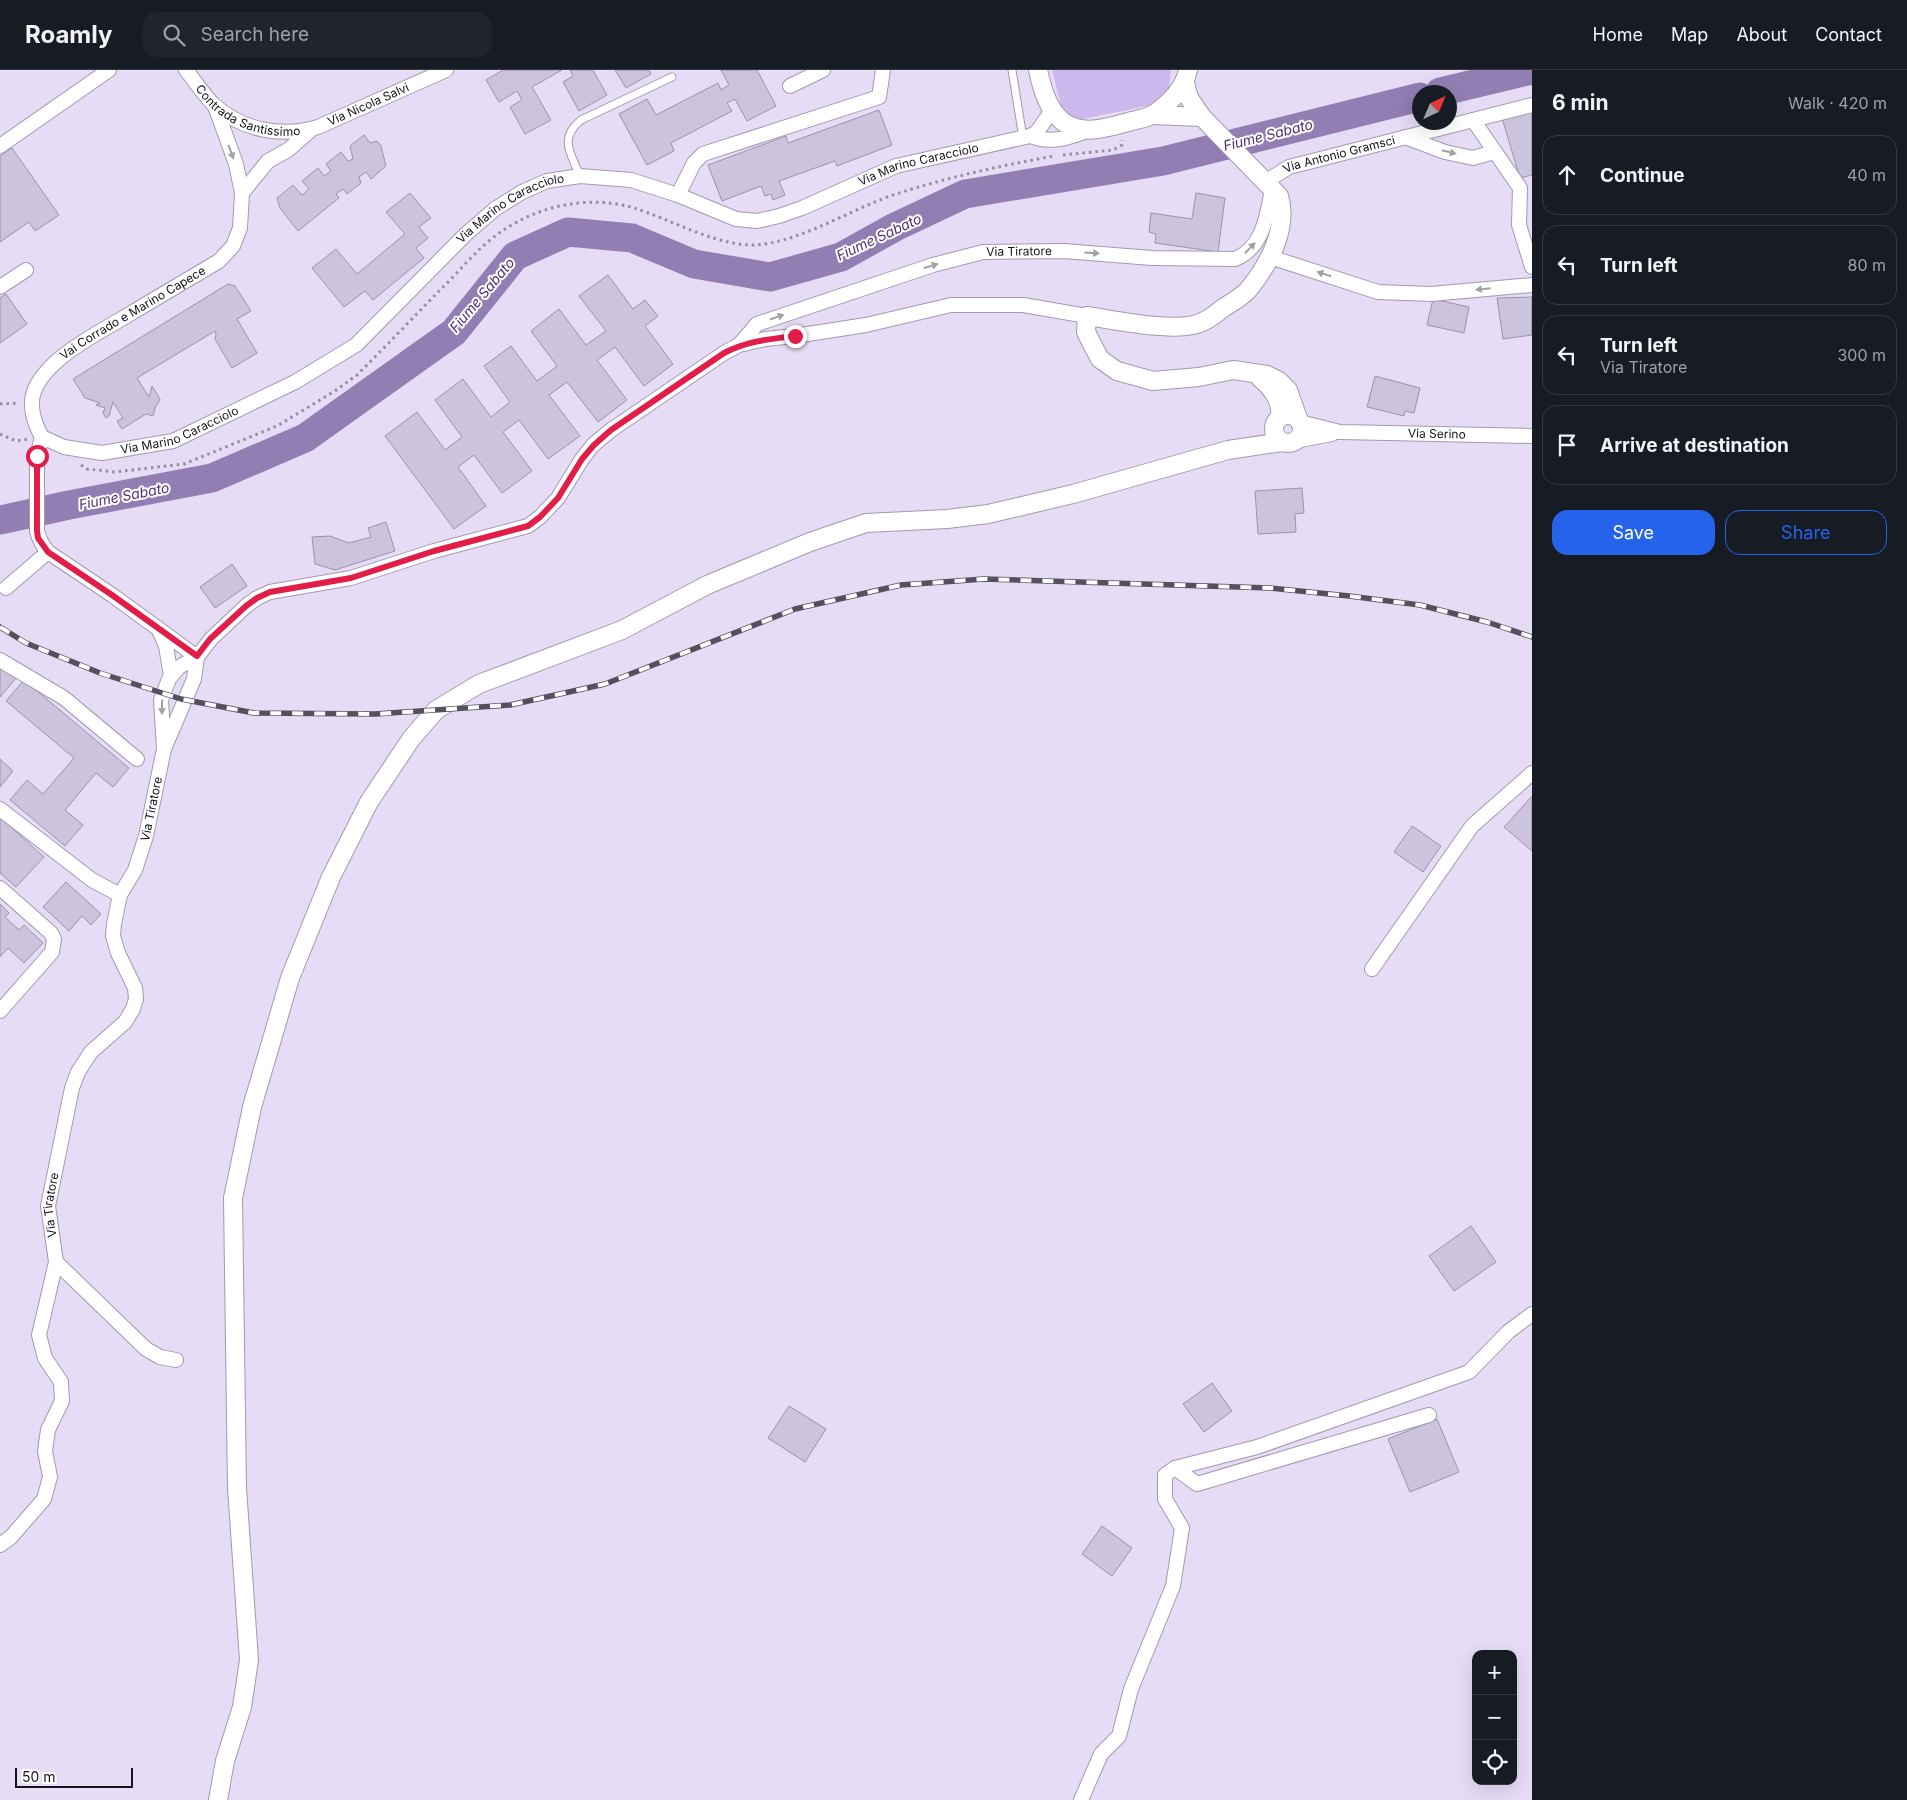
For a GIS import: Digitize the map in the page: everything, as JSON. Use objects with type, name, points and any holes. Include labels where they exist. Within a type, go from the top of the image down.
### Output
[{"type":"street","points":[[0,146],[109,70]]},
{"type":"street","name":"Contrada Santissimo","points":[[186,70],[216,106],[234,120],[261,130],[278,132],[303,131],[315,128]]},
{"type":"street","name":"Via Nicola Salvi","points":[[315,128],[446,70]]},
{"type":"street","points":[[790,86],[823,70]]},
{"type":"street","points":[[678,196],[694,163],[703,154],[879,96],[883,70]]},
{"type":"street","points":[[1038,70],[1043,89],[1052,110],[1063,122],[1076,129],[1104,129],[1152,115],[1202,117]]},
{"type":"street","points":[[1152,115],[1172,99],[1186,76]]},
{"type":"street","points":[[218,1800],[225,1761],[242,1708],[248,1660],[237,1488],[232,1198],[252,1107],[290,978],[331,877],[370,802],[411,738],[436,710],[480,684],[622,630],[707,586],[810,542],[866,523],[947,519],[988,514],[1073,494],[1228,450],[1283,432],[1300,435],[1301,426],[1288,390],[1279,381],[1267,375],[1233,370],[1199,377],[1153,381],[1117,371],[1100,359],[1086,332],[1087,316],[1174,327],[1195,325],[1214,315],[1247,291],[1270,257],[1281,222],[1282,212],[1279,196],[1202,117],[1189,98],[1186,76]]},
{"type":"street","name":"Via Antonio Gramsci","points":[[1268,185],[1288,167],[1532,105]]},
{"type":"street","name":"Vai Corrado e Marino Capece","points":[[42,437],[33,418],[33,401],[35,389],[51,366],[74,348],[219,261],[233,246],[240,228],[242,193],[236,164],[216,106]]},
{"type":"street","points":[[1026,137],[1037,132],[1052,110]]},
{"type":"street","points":[[1473,120],[1526,197],[1519,226],[1532,267]]},
{"type":"street","points":[[242,193],[268,161],[296,144],[315,128]]},
{"type":"street","points":[[1026,137],[1051,141],[1074,136],[1092,129]]},
{"type":"street","points":[[277,156],[281,141],[278,132]]},
{"type":"street","name":"Via Marino Caracciolo","points":[[42,437],[64,447],[102,454],[173,441],[295,382],[356,344],[466,234],[495,209],[522,192],[547,182],[580,176],[631,180],[736,219],[757,221],[780,216],[802,208],[896,166],[1026,137]]},
{"type":"street","points":[[1405,137],[1445,152],[1473,158],[1494,152]]},
{"type":"street","name":"Via Tiratore","points":[[739,345],[758,324],[933,265],[983,252],[1064,251],[1152,258],[1235,260],[1252,249],[1260,238],[1267,214],[1268,185]]},
{"type":"street","points":[[1270,257],[1378,292],[1431,294],[1532,285]]},
{"type":"street","points":[[0,287],[26,270]]},
{"type":"street","name":"Via Tiratore","points":[[164,749],[161,700],[171,676],[179,666],[197,656],[210,639],[257,598],[270,592],[351,578],[434,551],[528,526],[540,517],[558,498],[582,459],[605,435],[724,353],[739,345],[765,339],[866,326],[951,305],[1023,305],[1087,316]]},
{"type":"street","points":[[1256,374],[1269,385],[1278,400],[1281,409],[1283,432]]},
{"type":"street","name":"Via Serino","points":[[1299,421],[1340,432]]},
{"type":"street","name":"Via Serino","points":[[1283,432],[1532,436]]},
{"type":"street","points":[[42,437],[38,446],[36,469],[38,538],[48,552],[197,656]]},
{"type":"street","points":[[6,588],[48,552]]},
{"type":"street","points":[[157,628],[166,646],[171,676]]},
{"type":"street","name":"Via Tiratore","points":[[0,1545],[11,1537],[44,1499],[50,1477],[45,1451],[48,1430],[62,1401],[60,1382],[45,1358],[39,1335],[56,1262],[48,1206],[72,1088],[78,1072],[91,1052],[125,1022],[133,1009],[136,999],[135,988],[118,953],[113,936],[114,924],[120,895],[135,870],[146,836],[164,749],[194,679],[197,656]]},
{"type":"street","points":[[0,660],[64,698],[136,759]]},
{"type":"street","points":[[1372,968],[1472,826],[1532,773]]},
{"type":"street","points":[[0,809],[92,880],[120,895]]},
{"type":"street","points":[[0,888],[51,933],[54,939],[52,952],[0,1011]]},
{"type":"street","points":[[56,1262],[146,1349],[160,1357],[176,1360]]},
{"type":"street","points":[[1081,1800],[1101,1754],[1119,1736],[1131,1689],[1173,1586],[1182,1528],[1165,1499],[1165,1475],[1175,1468],[1257,1448],[1469,1372],[1508,1332],[1532,1314]]},
{"type":"street","points":[[1175,1468],[1197,1484],[1429,1415]]},
{"type":"lane","points":[[1012,70],[1026,137]]},
{"type":"lane","points":[[580,176],[569,148],[567,136],[572,128],[581,120],[672,77]]},
{"type":"path","points":[[78,449],[80,464],[87,469],[115,472],[156,468],[184,464],[277,426],[335,391],[357,375],[482,247],[512,226],[542,211],[565,204],[597,202],[632,208],[732,244],[749,246],[767,244],[803,233],[888,197],[940,181],[1055,155],[1113,150],[1122,145],[1120,124]]},
{"type":"path","points":[[0,434],[16,441],[42,437]]},
{"type":"shaded area","points":[[1052,70],[1171,70],[1169,89],[1162,103],[1073,121],[1062,110]]},
{"type":"building","points":[[503,70],[562,70],[532,87],[551,120],[525,134],[510,107],[522,100],[517,91],[499,102],[486,80]]},
{"type":"building","points":[[570,70],[593,70],[607,95],[579,111],[563,82],[573,76]]},
{"type":"building","points":[[615,70],[649,70],[651,74],[626,88]]},
{"type":"building","points":[[721,70],[757,70],[776,106],[747,121],[735,99],[727,103],[732,111],[671,143],[674,151],[647,165],[619,114],[647,99],[656,115],[718,83],[721,90],[729,85]]},
{"type":"building","points":[[1532,109],[1532,175],[1520,178],[1502,118]]},
{"type":"building","points":[[879,110],[892,145],[837,166],[835,161],[779,181],[785,195],[773,200],[771,194],[765,196],[761,186],[722,201],[708,165],[786,136],[788,143]]},
{"type":"building","points":[[364,135],[370,143],[377,141],[381,146],[386,166],[371,179],[366,172],[359,177],[361,183],[347,194],[343,189],[336,194],[339,198],[298,231],[280,208],[277,198],[293,185],[302,195],[309,189],[302,181],[318,168],[324,176],[331,171],[326,164],[341,152],[348,161],[353,159],[350,146]]},
{"type":"building","points":[[12,148],[59,215],[35,231],[29,222],[0,242],[0,156]]},
{"type":"building","points":[[410,193],[431,218],[419,227],[428,238],[416,248],[424,258],[373,300],[365,291],[344,307],[312,268],[336,249],[357,274],[405,234],[386,212]]},
{"type":"building","points":[[1196,193],[1225,198],[1218,252],[1155,243],[1156,234],[1149,232],[1151,213],[1192,219]]},
{"type":"building","points":[[608,275],[633,309],[645,300],[658,316],[645,326],[673,364],[644,386],[615,347],[597,360],[627,400],[598,422],[567,382],[549,395],[580,436],[548,459],[519,420],[503,432],[532,471],[502,493],[474,455],[458,467],[486,506],[454,529],[385,436],[417,412],[445,450],[462,437],[435,400],[463,379],[491,417],[510,402],[484,366],[511,346],[537,381],[557,366],[531,331],[559,309],[586,345],[606,331],[579,296]]},
{"type":"building","points":[[228,284],[235,286],[251,311],[237,319],[257,353],[232,368],[215,339],[215,331],[137,378],[149,397],[152,386],[160,399],[153,416],[146,414],[122,429],[117,421],[123,418],[113,402],[109,416],[106,418],[103,413],[105,408],[96,405],[100,403],[85,398],[73,379]]},
{"type":"building","points":[[6,294],[27,324],[0,343],[0,298]]},
{"type":"building","points":[[1532,297],[1532,335],[1503,339],[1497,298]]},
{"type":"building","points":[[1433,299],[1469,307],[1464,333],[1427,325]]},
{"type":"building","points":[[1375,376],[1420,388],[1414,413],[1405,411],[1404,416],[1367,407]]},
{"type":"building","points":[[1302,488],[1304,513],[1295,514],[1296,532],[1258,534],[1255,491]]},
{"type":"building","points":[[386,522],[395,551],[335,570],[315,564],[312,537],[330,536],[349,543],[371,537],[368,528]]},
{"type":"building","points":[[232,564],[247,586],[215,608],[200,587]]},
{"type":"building","points":[[0,663],[17,677],[0,697]]},
{"type":"building","points":[[24,680],[129,768],[113,787],[96,773],[65,810],[83,825],[65,846],[10,800],[27,780],[43,794],[74,758],[6,701]]},
{"type":"building","points":[[0,759],[13,771],[0,787]]},
{"type":"building","points":[[1532,796],[1532,851],[1504,827]]},
{"type":"building","points":[[0,817],[44,857],[16,887],[0,873]]},
{"type":"building","points":[[1412,826],[1441,846],[1423,872],[1394,852]]},
{"type":"building","points":[[66,882],[101,914],[91,925],[82,916],[69,931],[43,907]]},
{"type":"building","points":[[0,904],[9,913],[5,917],[19,930],[24,925],[43,943],[24,963],[8,948],[0,957]]},
{"type":"building","points":[[1471,1226],[1496,1262],[1454,1291],[1429,1256]]},
{"type":"building","points":[[1212,1383],[1232,1411],[1204,1432],[1183,1404]]},
{"type":"building","points":[[789,1406],[826,1429],[805,1462],[768,1438]]},
{"type":"building","points":[[1437,1419],[1459,1472],[1410,1492],[1388,1439]]},
{"type":"building","points":[[1102,1526],[1132,1548],[1112,1576],[1082,1554]]},
{"type":"waterway","name":"Fiume Sabato","points":[[1457,88],[1532,70]]},
{"type":"waterway","name":"Fiume Sabato","points":[[0,520],[212,478],[305,438],[454,332],[515,256],[568,232],[632,238],[694,264],[770,277],[841,257],[895,227],[965,194],[1163,161],[1412,99]]},
{"type":"railway","points":[[0,627],[26,643],[100,673],[181,699],[254,713],[375,714],[510,705],[605,684],[795,609],[901,585],[984,579],[1270,588],[1349,596],[1420,605],[1487,622],[1532,637]]},
{"type":"route","points":[[37,456],[37,531],[38,538],[43,546],[48,552],[197,656],[210,639],[246,606],[270,592],[351,578],[434,551],[528,526],[540,517],[558,498],[582,459],[611,430],[724,353],[739,345],[765,339],[795,336]]}]
